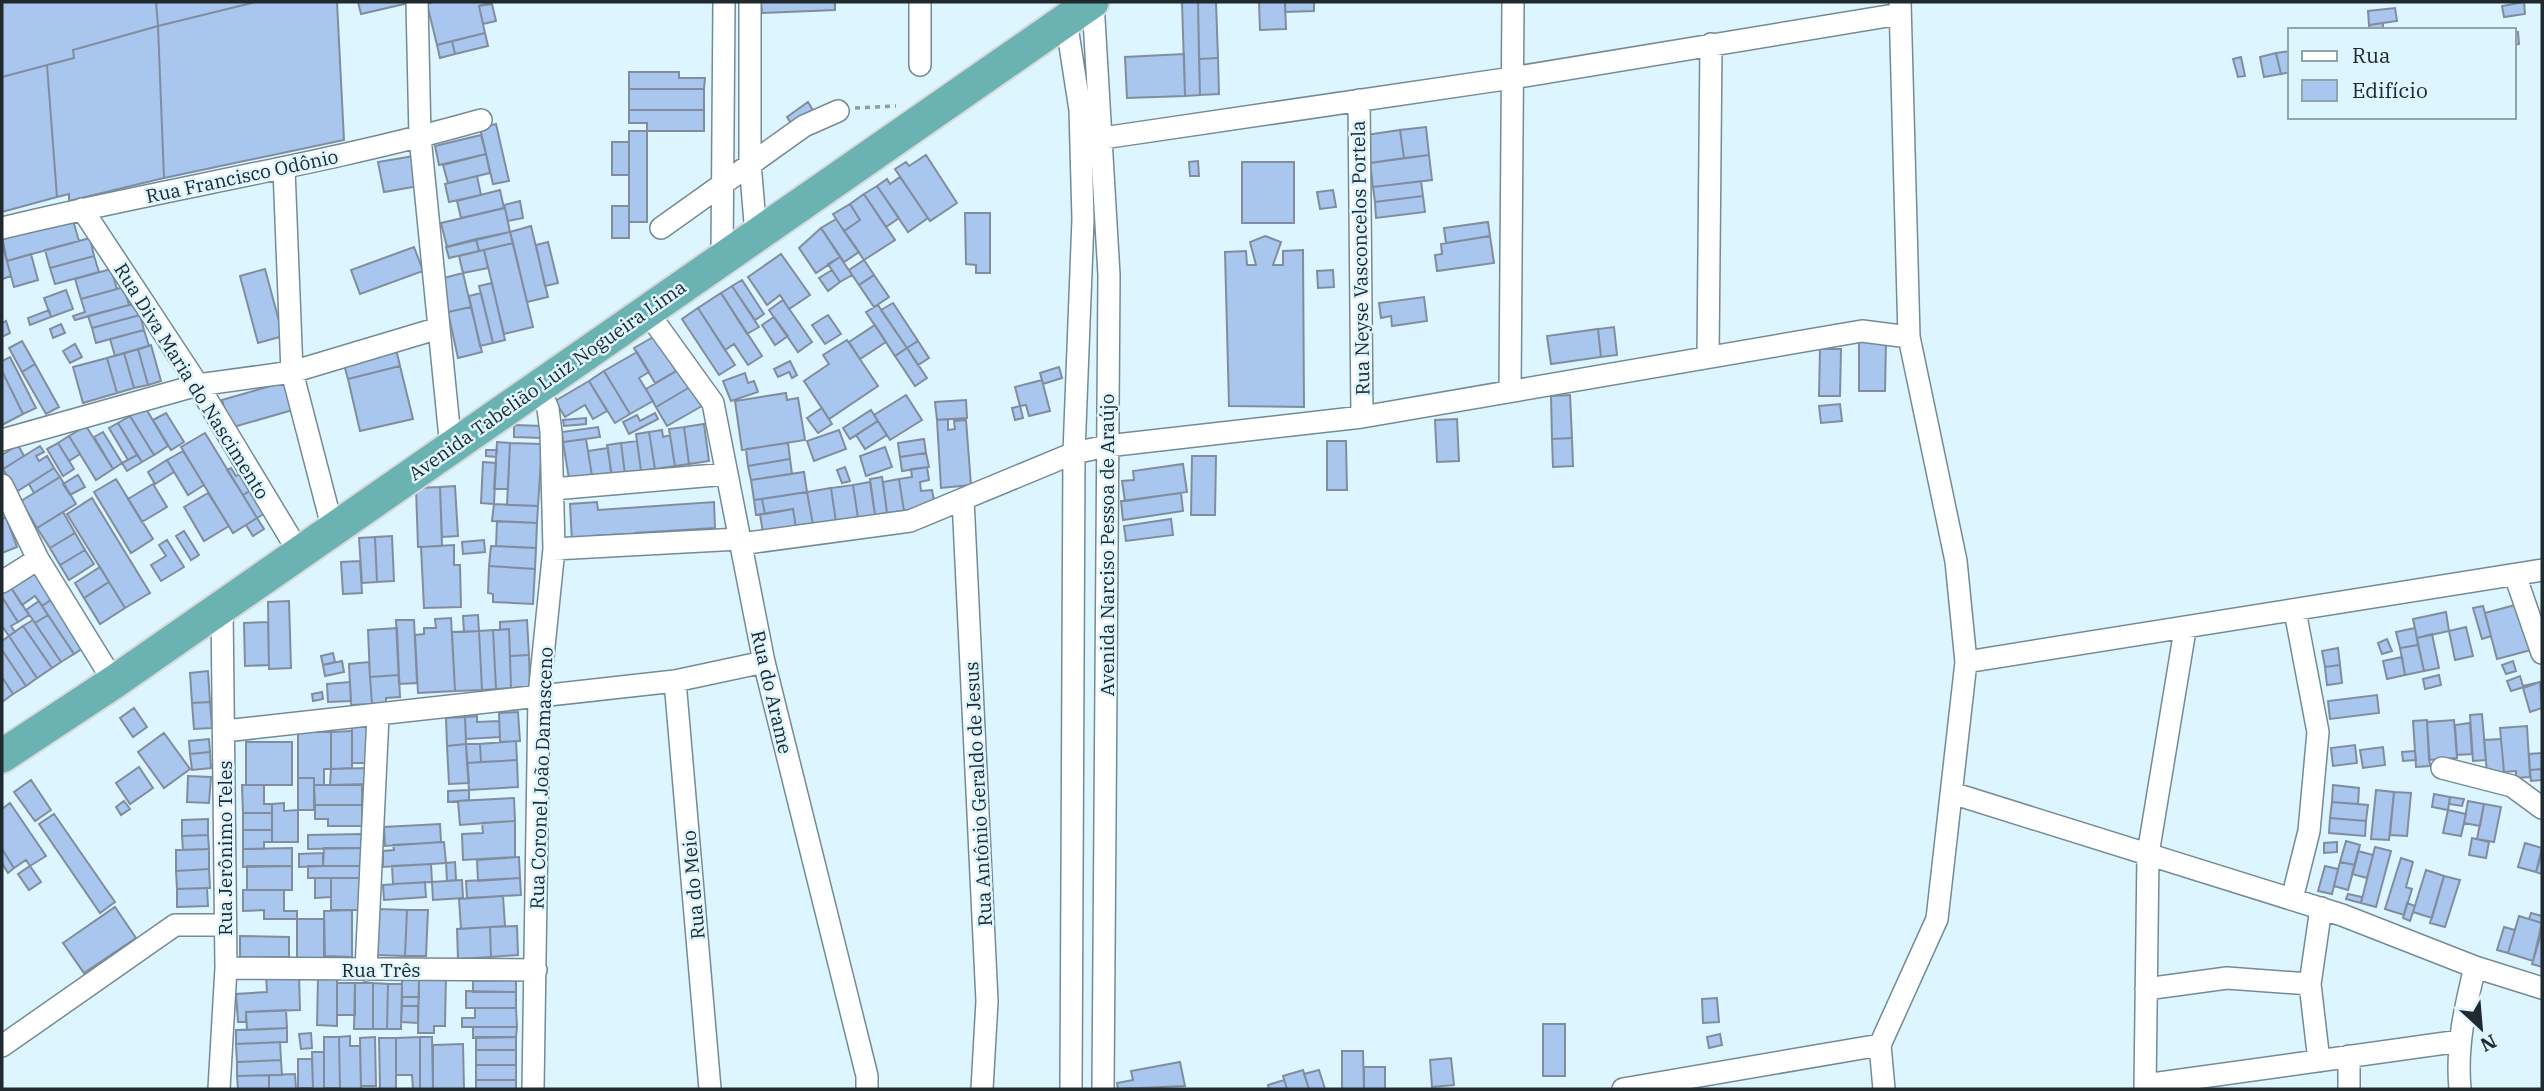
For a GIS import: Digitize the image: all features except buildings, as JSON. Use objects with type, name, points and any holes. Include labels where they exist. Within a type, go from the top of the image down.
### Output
[{"type":"highway","name":"Avenida Tabelião Luiz Nogueira Lima","points":[[2,756],[300,554],[538,385],[1084,8]]},
{"type":"street","points":[[416,2],[420,137],[451,448]]},
{"type":"street","points":[[722,257],[724,2]]},
{"type":"street","points":[[750,2],[750,163],[755,234]]},
{"type":"street","points":[[920,2],[920,65]]},
{"type":"street","points":[[1510,391],[1513,2]]},
{"type":"street","name":"Avenida Narciso Pessoa de Araújo","points":[[1084,8],[1103,138],[1109,275],[1103,1089]]},
{"type":"street","name":"Avenida Narciso Pessoa de Araújo","points":[[1071,1089],[1074,453],[1083,219],[1084,8]]},
{"type":"street","points":[[1103,138],[1513,78],[1900,8],[1909,337],[1956,561],[1966,662],[1937,919],[1880,1045],[1884,1089]]},
{"type":"street","points":[[1708,357],[1711,44]]},
{"type":"street","name":"Rua Neyse Vasconcelos Portela","points":[[1359,100],[1362,416]]},
{"type":"street","points":[[661,228],[804,125],[838,111]]},
{"type":"street","name":"Rua Francisco Odônio","points":[[2,228],[82,209],[284,169],[481,120]]},
{"type":"street","points":[[284,169],[292,372],[334,530]]},
{"type":"street","name":"Rua Diva Maria do Nascimento","points":[[82,209],[198,385],[300,554]]},
{"type":"street","name":"Rua do Arame","points":[[646,310],[713,403],[764,662],[867,1076],[867,1089]]},
{"type":"street","points":[[2,440],[198,385],[292,372],[439,328]]},
{"type":"street","points":[[554,549],[739,542],[909,521],[1074,453],[1107,446],[1362,416],[1862,331],[1909,337]]},
{"type":"street","name":"Rua Coronel João Damasceno","points":[[533,1089],[539,695],[554,549],[551,432],[548,409],[538,385]]},
{"type":"street","points":[[553,489],[727,474]]},
{"type":"street","points":[[2,485],[38,559],[114,682]]},
{"type":"street","name":"Rua Antônio Geraldo de Jesus","points":[[963,499],[987,1001],[982,1089]]},
{"type":"street","points":[[2,582],[38,559]]},
{"type":"street","points":[[1966,662],[2185,630],[2542,570]]},
{"type":"street","points":[[2515,575],[2542,653]]},
{"type":"street","name":"Rua Jerônimo Teles","points":[[219,1089],[226,968],[222,607]]},
{"type":"street","points":[[2292,899],[2309,831],[2318,733],[2295,611]]},
{"type":"street","points":[[2185,630],[2147,854],[2145,1087],[2460,1041]]},
{"type":"street","points":[[225,731],[675,681],[764,662]]},
{"type":"street","name":"Rua do Meio","points":[[675,681],[710,1089]]},
{"type":"street","points":[[366,970],[378,716]]},
{"type":"street","points":[[2442,768],[2512,786],[2542,808]]},
{"type":"street","points":[[1952,793],[2321,908],[2475,967],[2542,988]]},
{"type":"street","points":[[2319,1060],[2310,984],[2321,908]]},
{"type":"street","points":[[2,1046],[175,925],[225,925]]},
{"type":"street","points":[[2460,1089],[2457,1059],[2475,967]]},
{"type":"street","name":"Rua Três","points":[[226,968],[536,970]]},
{"type":"street","points":[[2146,989],[2227,978],[2310,984]]},
{"type":"street","points":[[1623,1089],[1700,1083],[1880,1045]]},
{"type":"street","points":[[2349,1056],[2349,1089]]},
{"type":"path","points":[[838,111],[869,106],[933,112]]}]
